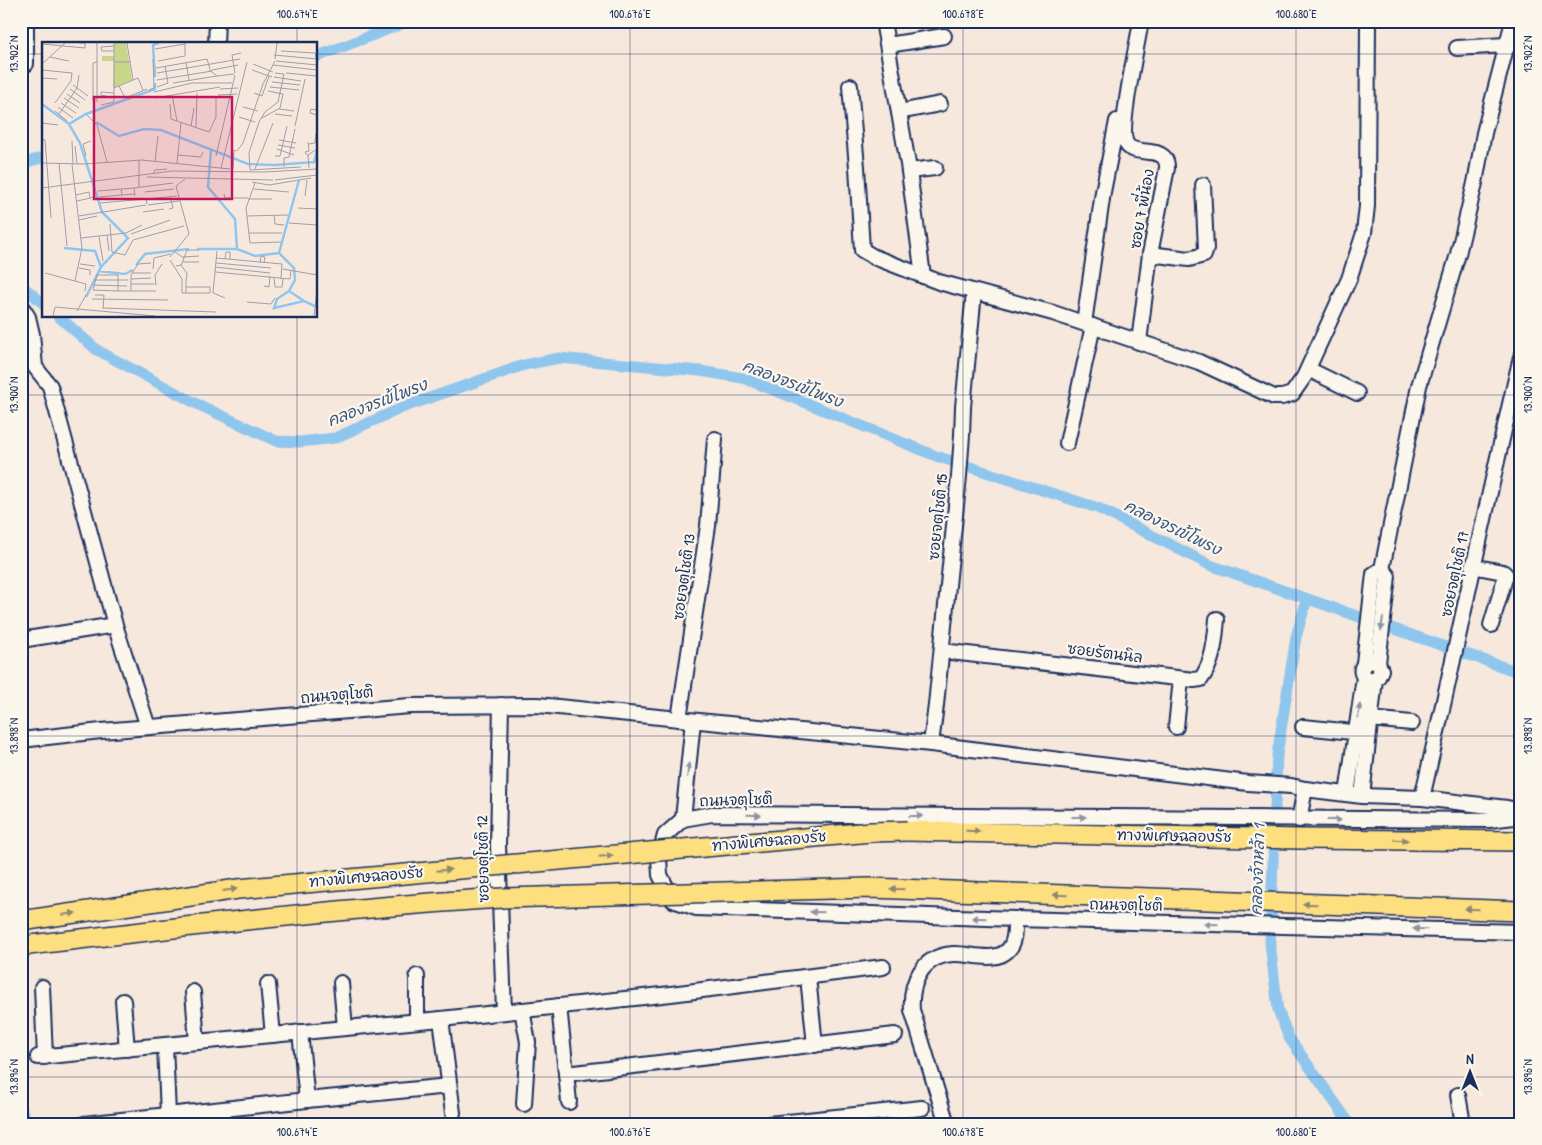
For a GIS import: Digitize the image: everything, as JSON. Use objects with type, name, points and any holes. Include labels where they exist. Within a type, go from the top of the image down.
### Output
[{"type":"highway","name":"ทางพิเศษฉลองรัช","points":[[21,921],[238,889],[872,832],[939,831],[1142,835],[1250,829],[1300,839],[1521,841]]},
{"type":"highway","name":"ทางพิเศษฉลองรัช","points":[[21,946],[250,919],[454,901],[870,888],[1521,911]]},
{"type":"street","points":[[26,21],[26,64]]},
{"type":"street","points":[[216,42],[217,21]]},
{"type":"street","points":[[884,21],[910,171],[923,276]]},
{"type":"street","name":"ซอย 7 พี่น้อง","points":[[1139,342],[1150,254],[1167,168],[1166,160],[1162,155],[1131,150],[1126,144],[1124,137],[1127,102],[1142,21]]},
{"type":"street","points":[[850,86],[858,167],[862,250],[874,257],[939,282],[1031,306],[1199,362],[1274,397],[1282,397],[1292,394],[1304,377],[1349,279],[1364,233],[1367,206],[1368,21]]},
{"type":"street","points":[[1362,796],[1363,732],[1378,596],[1388,576],[1382,569],[1418,386],[1458,254],[1475,183],[1484,133],[1514,44],[1513,21]]},
{"type":"street","points":[[888,45],[944,36]]},
{"type":"street","points":[[1457,48],[1514,44]]},
{"type":"street","points":[[899,112],[940,104]]},
{"type":"street","points":[[1067,443],[1089,325],[1103,192],[1117,121]]},
{"type":"street","points":[[910,171],[935,168]]},
{"type":"street","points":[[1150,254],[1189,259],[1204,255],[1206,249],[1203,185]]},
{"type":"street","name":"ซอยจตุโชติ 15","points":[[931,744],[959,476],[963,407],[974,292]]},
{"type":"street","points":[[21,306],[28,317],[28,356],[50,386],[115,625],[148,727]]},
{"type":"street","name":"ซอยจตุโชติ 17","points":[[1422,798],[1452,669],[1472,566],[1519,375],[1521,357]]},
{"type":"street","points":[[1308,368],[1357,393]]},
{"type":"street","name":"ซอยจตุโชติ 13","points":[[683,819],[686,720],[708,526],[715,439]]},
{"type":"street","points":[[1472,566],[1503,572],[1506,575],[1491,625]]},
{"type":"street","name":"ซอยรัตนนิล","points":[[942,651],[1194,680],[1201,679],[1213,656],[1217,619]]},
{"type":"street","points":[[21,640],[115,625]]},
{"type":"street","points":[[1347,794],[1363,732],[1370,719],[1371,664]]},
{"type":"street","points":[[1176,726],[1181,679]]},
{"type":"street","name":"ซอยจตุโชติ 12","points":[[501,705],[498,845],[504,1012]]},
{"type":"street","name":"ถนนจตุโชติ","points":[[21,740],[148,727],[410,706],[538,705],[931,744],[1362,796],[1422,798],[1507,808],[1521,813]]},
{"type":"street","points":[[1370,719],[1412,723]]},
{"type":"street","points":[[1303,727],[1363,732]]},
{"type":"street","points":[[1300,820],[1305,789]]},
{"type":"street","name":"ถนนจตุโชติ","points":[[1521,813],[1489,820],[1285,820],[1250,829],[1176,818],[712,814],[683,819],[665,835],[659,858],[660,875],[673,900],[696,908],[1015,919],[1521,932]]},
{"type":"street","points":[[947,1124],[912,1010],[915,980],[920,971],[927,965],[945,955],[992,956],[1002,954],[1009,949],[1012,943],[1015,919]]},
{"type":"street","points":[[42,987],[41,1057],[504,1012],[671,994],[883,967]]},
{"type":"street","points":[[417,976],[418,1021]]},
{"type":"street","points":[[808,977],[814,1045]]},
{"type":"street","points":[[341,983],[344,1028]]},
{"type":"street","points":[[268,984],[273,1035]]},
{"type":"street","points":[[193,992],[198,1042]]},
{"type":"street","points":[[123,1001],[127,1049]]},
{"type":"street","points":[[559,1006],[569,1102]]},
{"type":"street","points":[[522,1010],[528,1042],[524,1104]]},
{"type":"street","points":[[441,1018],[453,1113]]},
{"type":"street","points":[[300,1032],[307,1100]]},
{"type":"street","points":[[566,1074],[895,1035]]},
{"type":"street","points":[[164,1045],[168,1115]]},
{"type":"street","points":[[84,1124],[449,1086]]},
{"type":"street","points":[[1458,1095],[1463,1124]]},
{"type":"street","points":[[769,1124],[852,1120],[922,1108]]},
{"type":"waterway","points":[[318,56],[409,21]]},
{"type":"waterway","points":[[21,164],[42,158]]},
{"type":"waterway","name":"คลองจรเข้โพรง","points":[[21,285],[42,302]]},
{"type":"waterway","name":"คลองจรเข้โพรง","points":[[60,318],[97,350],[197,404],[276,441],[300,442],[335,438],[404,407],[524,365],[559,358],[700,371],[743,378],[936,456],[1098,508],[1210,565],[1521,673]]},
{"type":"waterway","name":"คลองจ้าหล้า 1","points":[[1307,599],[1296,637],[1277,755],[1270,943],[1278,1010],[1289,1038],[1350,1124]]},
{"type":"waterway","points":[[21,1108],[28,1124]]}]
